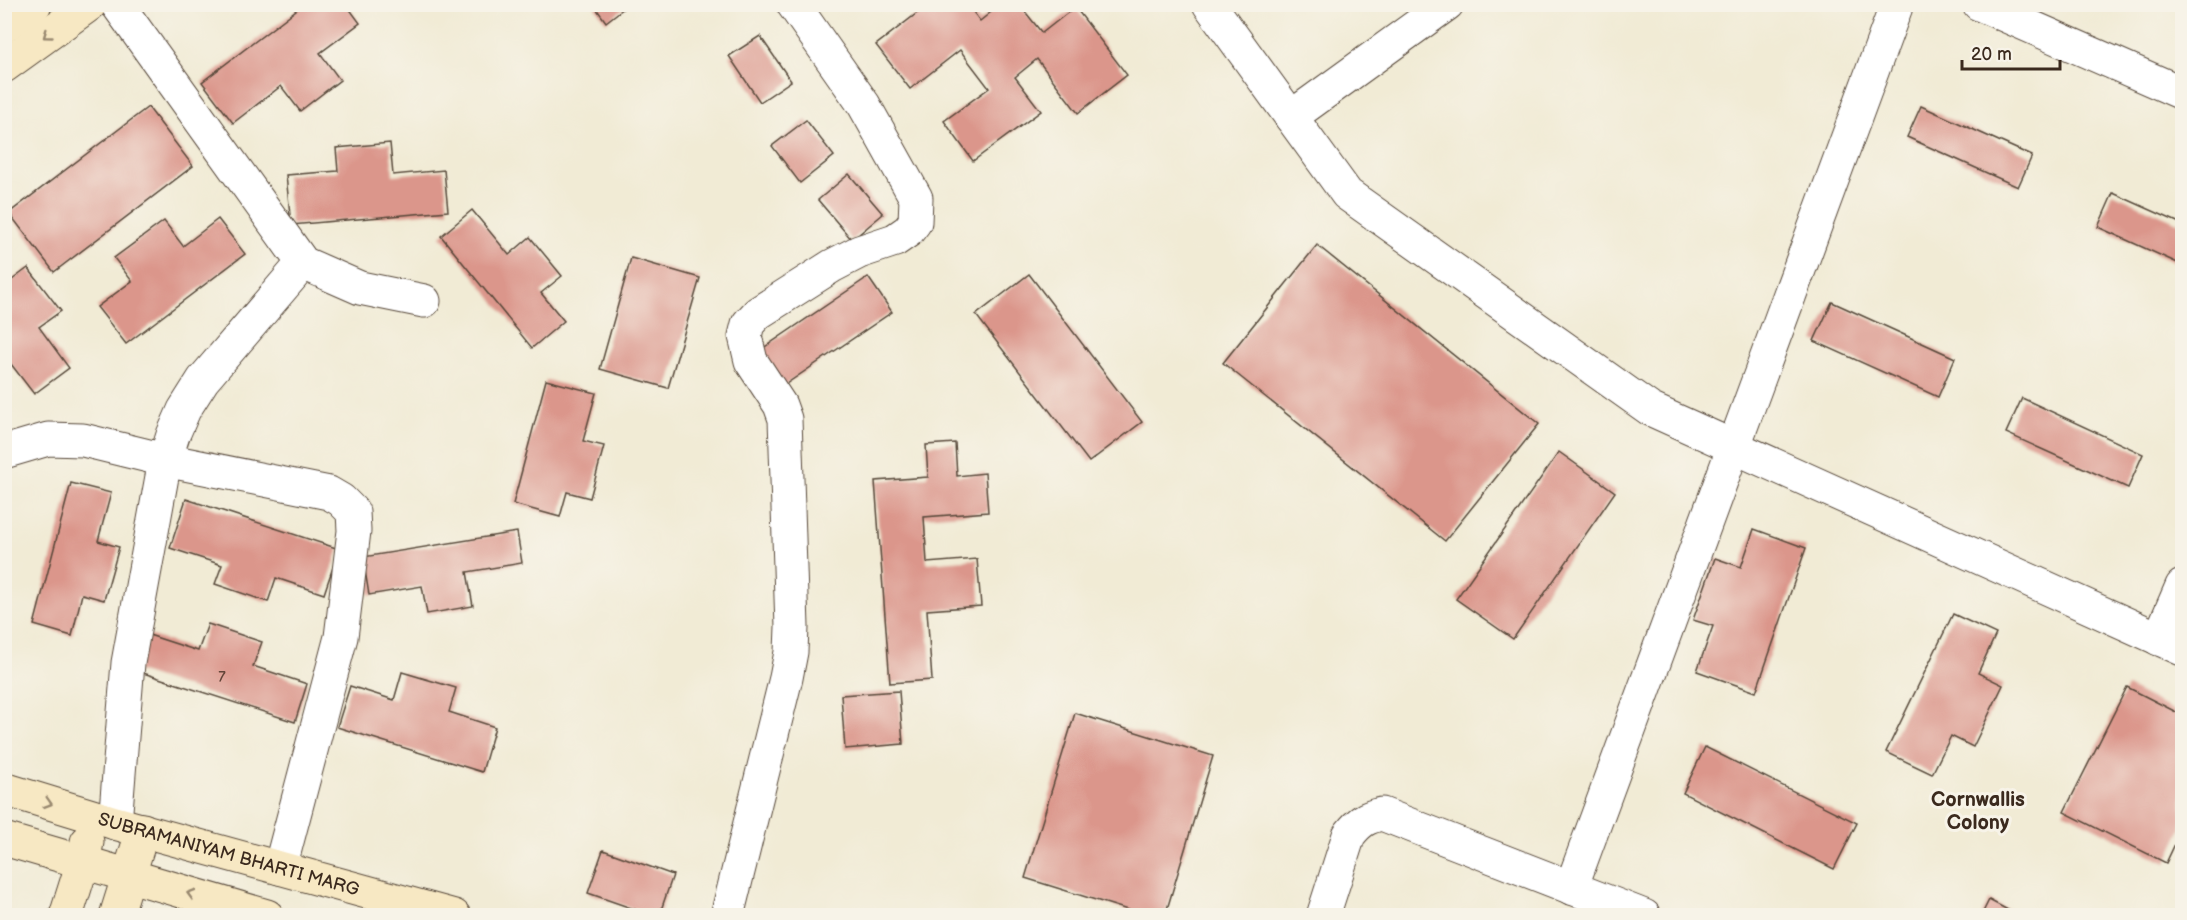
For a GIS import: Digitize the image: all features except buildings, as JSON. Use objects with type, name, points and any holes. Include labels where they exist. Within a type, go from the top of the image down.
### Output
[{"type":"main road","points":[[4,26],[35,4]]},
{"type":"main road","points":[[4,66],[90,4]]},
{"type":"main road","name":"SUBRAMANIYAM BHARTI MARG","points":[[4,789],[117,823],[454,915]]},
{"type":"main road","points":[[66,915],[83,862],[117,823]]},
{"type":"main road","points":[[116,915],[128,876],[117,823]]},
{"type":"main road","points":[[4,839],[267,915]]},
{"type":"street","points":[[117,4],[303,263],[360,288],[424,301]]},
{"type":"street","points":[[727,915],[786,678],[792,627],[785,419],[780,405],[751,360],[745,336],[748,324],[758,313],[832,266],[859,252],[896,240],[915,222],[916,198],[864,105],[794,4]]},
{"type":"street","points":[[1209,4],[1347,194],[1650,409],[2171,644],[2182,586]]},
{"type":"street","points":[[1291,117],[1447,4]]},
{"type":"street","points":[[1571,888],[1897,4]]},
{"type":"street","points":[[1979,4],[2182,93]]},
{"type":"street","points":[[117,823],[128,663],[165,460],[173,435],[184,410],[203,380],[303,263]]},
{"type":"street","points":[[4,453],[48,439],[83,440],[165,460],[329,494],[341,500],[353,512],[354,531],[341,637],[280,868]]},
{"type":"street","points":[[1323,915],[1349,835],[1368,816],[1382,814],[1644,915]]},
{"type":"district","name":"Cornwallis Colony","points":[[1978,812]]}]
